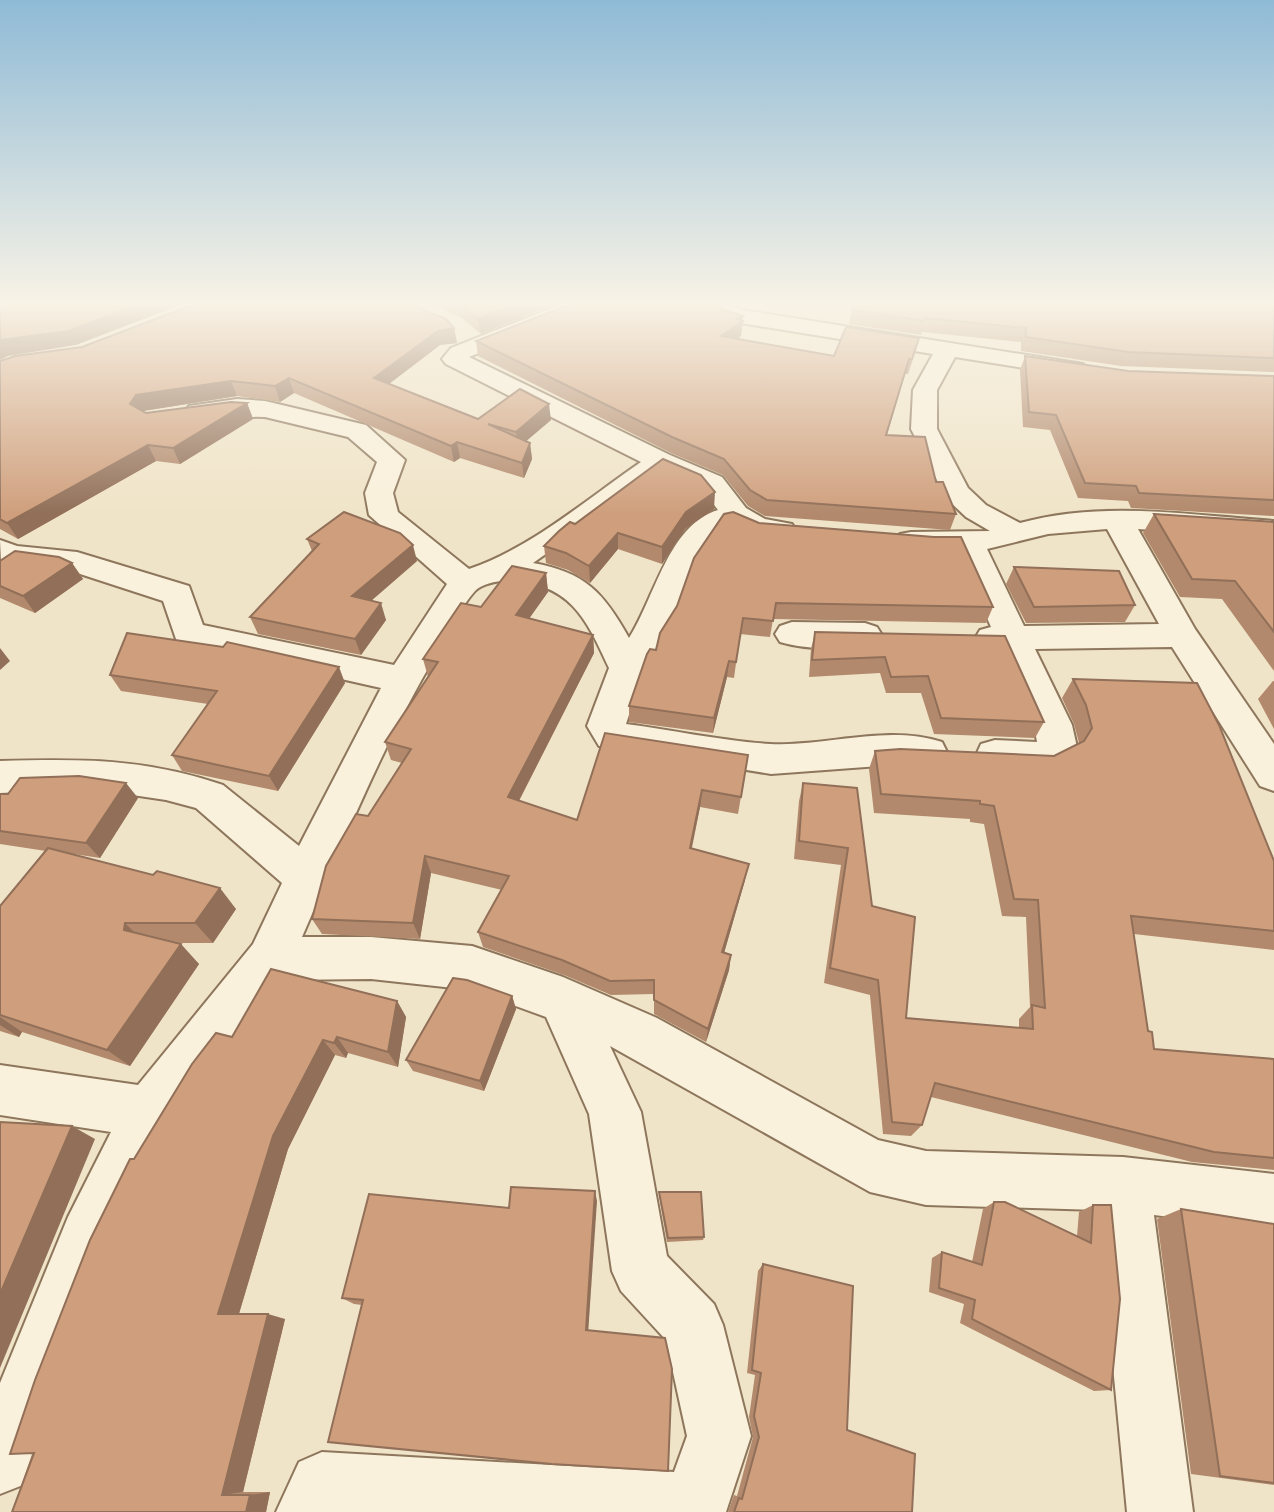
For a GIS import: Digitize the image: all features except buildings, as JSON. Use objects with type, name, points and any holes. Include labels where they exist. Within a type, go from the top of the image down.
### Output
[{"type":"street","points":[[481,373],[660,461],[712,483],[736,514],[757,527],[812,533]]},
{"type":"street","points":[[935,373],[925,390],[924,429],[956,492],[976,511],[1017,533]]},
{"type":"street","points":[[176,414],[237,407],[265,409],[357,430],[391,460],[379,493],[384,515],[464,582]]},
{"type":"street","points":[[0,1462],[88,1237],[149,1112],[269,959],[350,782],[403,680],[464,582],[498,570],[550,539],[660,461]]},
{"type":"street","points":[[736,514],[710,523],[675,572],[657,621],[627,668],[606,726],[612,736],[771,758],[892,750],[1043,757],[1058,747],[1053,725],[968,541]]},
{"type":"street","points":[[1117,519],[1182,635],[1274,774]]},
{"type":"street","points":[[879,539],[992,540],[1046,525],[1117,519],[1274,530]]},
{"type":"street","points":[[4,555],[77,562],[178,594],[190,634],[403,680]]},
{"type":"street","points":[[498,570],[530,569],[567,582],[583,594],[601,615],[627,668]]},
{"type":"street","points":[[583,594],[657,621]]},
{"type":"street","points":[[792,634],[902,636]]},
{"type":"street","points":[[958,637],[1182,635]]},
{"type":"street","points":[[0,777],[92,774],[166,785],[209,796],[307,878]]},
{"type":"street","points":[[269,959],[370,958],[472,968],[563,1000],[640,1035],[870,1165],[926,1178],[1123,1184],[1274,1202]]},
{"type":"street","points":[[309,1512],[322,1485],[693,1509],[719,1436],[693,1325],[641,1271],[615,1112],[563,1000]]},
{"type":"street","points":[[0,1090],[149,1112]]},
{"type":"street","points":[[1123,1184],[1160,1512]]}]
